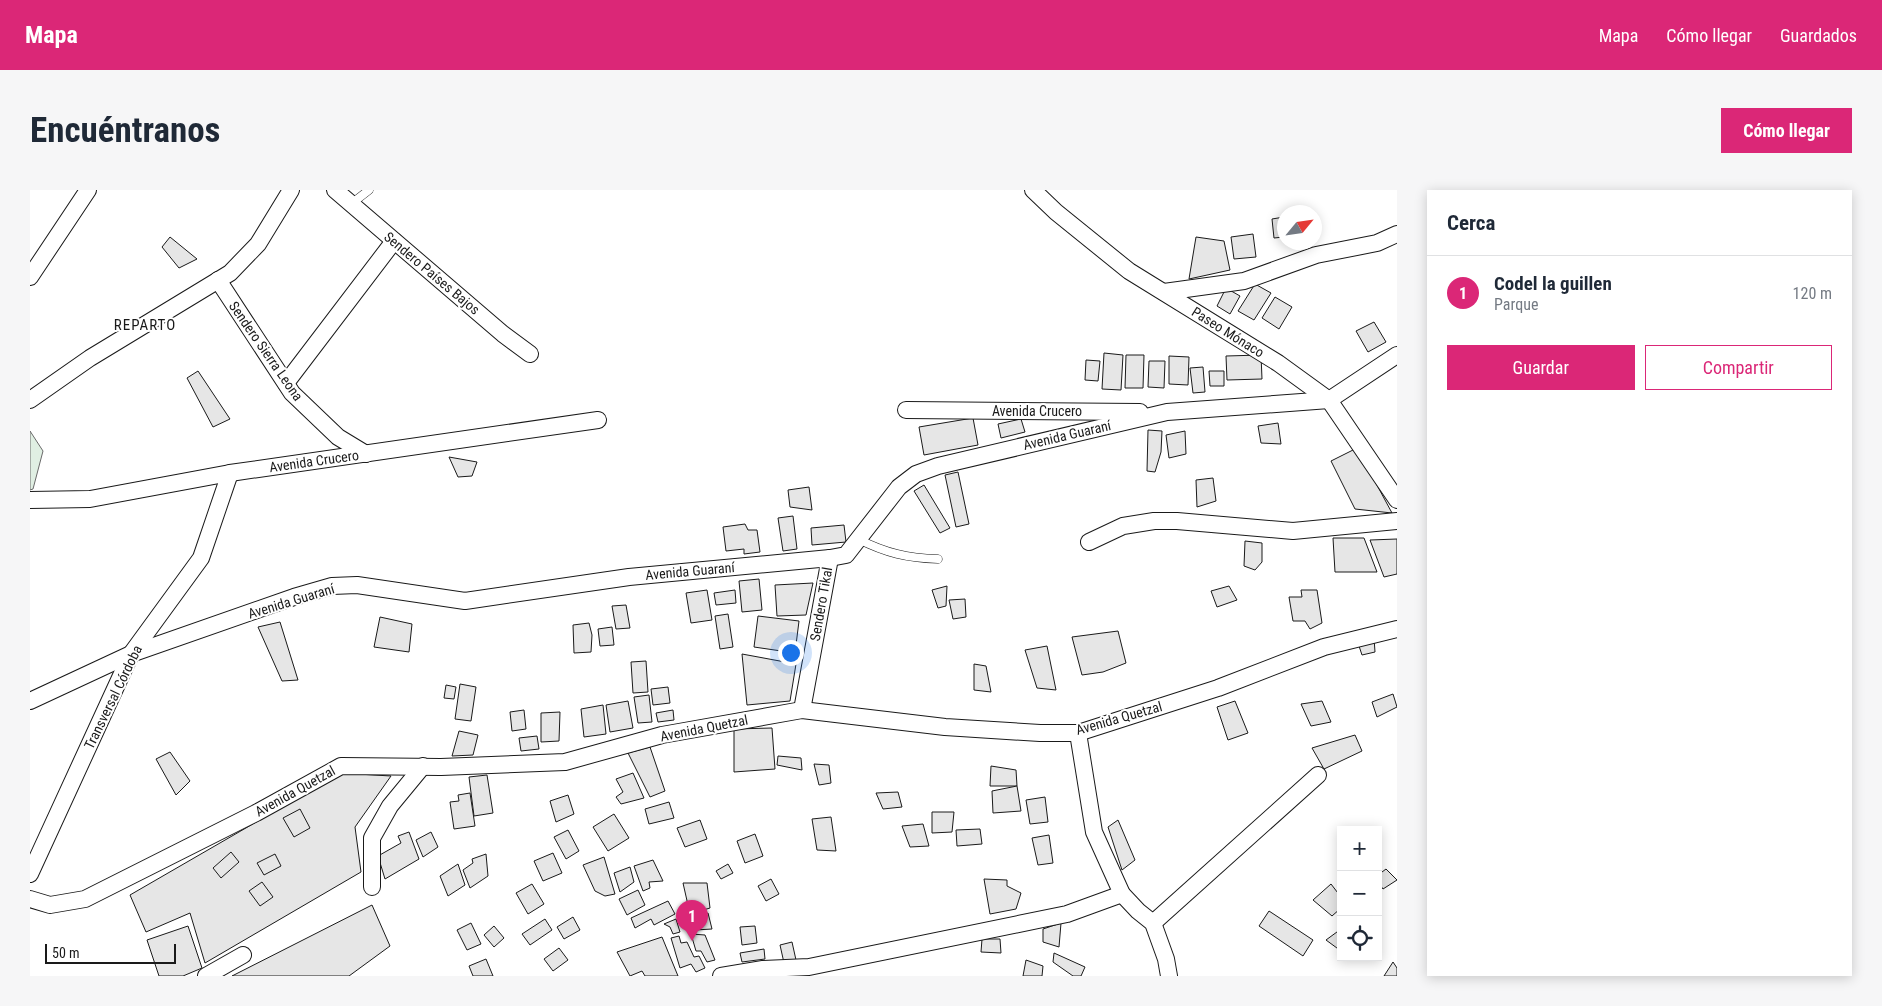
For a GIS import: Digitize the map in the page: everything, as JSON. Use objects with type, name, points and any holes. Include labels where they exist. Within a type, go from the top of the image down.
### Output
[{"type":"street","points":[[30,277],[88,190]]},
{"type":"street","points":[[30,400],[90,358],[230,273],[258,244],[291,190]]},
{"type":"street","name":"Sendero Países Bajos","points":[[336,190],[503,334],[530,354]]},
{"type":"street","name":"Paseo Mónaco","points":[[1033,190],[1056,212],[1129,271],[1278,363],[1329,400],[1397,500]]},
{"type":"street","points":[[1164,292],[1244,281],[1316,255],[1377,242],[1397,234]]},
{"type":"street","points":[[286,383],[394,241]]},
{"type":"street","name":"Sendero Sierra Leona","points":[[218,280],[292,393],[338,437],[366,454]]},
{"type":"street","points":[[1329,400],[1397,355]]},
{"type":"street","name":"Avenida Guaraní","points":[[30,701],[131,654],[294,597],[332,586],[357,585],[465,601],[629,577],[830,558],[846,555],[899,486],[916,474],[958,461],[1167,412],[1329,400]]},
{"type":"street","name":"Avenida Crucero","points":[[906,410],[1167,412]]},
{"type":"street","name":"Avenida Crucero","points":[[30,500],[90,499],[230,473],[598,420]]},
{"type":"street","name":"Transversal Córdoba","points":[[30,874],[131,654],[201,558],[230,473]]},
{"type":"street","points":[[1089,542],[1123,526],[1154,521],[1177,521],[1293,531],[1397,521]]},
{"type":"street","name":"Sendero Tikal","points":[[802,710],[830,558]]},
{"type":"street","name":"Avenida Quetzal","points":[[30,899],[50,905],[85,900],[247,818],[341,766],[482,766],[565,762],[662,736],[802,710],[945,727],[1040,733],[1078,732],[1218,688],[1324,648],[1397,629]]},
{"type":"street","points":[[1078,732],[1094,832],[1122,894],[1153,924],[1166,959],[1169,976]]},
{"type":"street","points":[[372,887],[372,838],[390,806],[423,766]]},
{"type":"street","points":[[1153,924],[1318,775]]},
{"type":"street","points":[[30,844],[47,837]]},
{"type":"street","points":[[721,976],[809,967],[958,937],[1067,914],[1122,894]]},
{"type":"street","points":[[206,976],[243,955]]},
{"type":"lane","points":[[351,204],[369,190]]},
{"type":"lane","points":[[858,539],[874,547],[911,559],[938,559]]},
{"type":"green space","points":[[30,431],[43,451],[33,489],[30,490]]},
{"type":"building","points":[[1277,218],[1277,238],[1274,238],[1272,219]]},
{"type":"building","points":[[1253,234],[1256,257],[1234,259],[1231,237]]},
{"type":"building","points":[[170,237],[197,259],[179,268],[162,247]]},
{"type":"building","points":[[1196,237],[1224,241],[1230,270],[1189,279]]},
{"type":"building","points":[[1255,284],[1271,293],[1254,320],[1238,311]]},
{"type":"building","points":[[1226,288],[1240,296],[1230,314],[1217,306]]},
{"type":"building","points":[[1275,297],[1292,307],[1279,329],[1262,318]]},
{"type":"building","points":[[1374,322],[1386,342],[1368,352],[1356,331]]},
{"type":"building","points":[[1104,353],[1123,355],[1121,390],[1102,389]]},
{"type":"building","points":[[1126,355],[1144,355],[1143,388],[1125,388]]},
{"type":"building","points":[[1261,355],[1262,379],[1227,380],[1226,356]]},
{"type":"building","points":[[1169,356],[1189,357],[1188,385],[1169,384]]},
{"type":"building","points":[[1086,360],[1100,361],[1098,381],[1085,380]]},
{"type":"building","points":[[1149,361],[1165,361],[1164,388],[1148,387]]},
{"type":"building","points":[[1203,367],[1205,392],[1193,393],[1190,368]]},
{"type":"building","points":[[198,371],[230,419],[213,427],[187,378]]},
{"type":"building","points":[[1209,371],[1224,371],[1224,386],[1210,386]]},
{"type":"building","points":[[973,418],[978,445],[924,455],[919,427]]},
{"type":"building","points":[[1021,419],[1025,432],[1001,438],[998,424]]},
{"type":"building","points":[[1278,423],[1281,444],[1261,443],[1258,426]]},
{"type":"building","points":[[1148,430],[1162,431],[1161,452],[1155,472],[1147,471]]},
{"type":"building","points":[[1185,431],[1186,454],[1169,458],[1166,435]]},
{"type":"building","points":[[1357,448],[1392,513],[1355,509],[1331,461]]},
{"type":"building","points":[[449,457],[477,462],[472,476],[458,477]]},
{"type":"building","points":[[958,472],[969,524],[956,527],[945,475]]},
{"type":"building","points":[[1213,478],[1216,501],[1197,507],[1196,480]]},
{"type":"building","points":[[924,485],[950,528],[940,533],[914,491]]},
{"type":"building","points":[[809,487],[812,510],[790,507],[788,490]]},
{"type":"building","points":[[793,516],[797,549],[783,551],[778,518]]},
{"type":"building","points":[[745,524],[748,530],[757,530],[760,552],[744,554],[744,549],[726,551],[723,527]]},
{"type":"building","points":[[844,525],[846,542],[812,545],[811,528]]},
{"type":"building","points":[[1333,538],[1364,538],[1377,572],[1335,572]]},
{"type":"building","points":[[1397,539],[1397,574],[1384,577],[1370,540]]},
{"type":"building","points":[[1245,541],[1262,543],[1262,562],[1255,570],[1244,566]]},
{"type":"building","points":[[759,579],[762,610],[742,612],[739,581]]},
{"type":"building","points":[[813,583],[806,615],[777,616],[775,585]]},
{"type":"building","points":[[947,586],[946,606],[938,608],[932,590]]},
{"type":"building","points":[[1229,586],[1237,600],[1217,607],[1211,591]]},
{"type":"building","points":[[707,590],[712,620],[691,623],[686,593]]},
{"type":"building","points":[[735,590],[736,603],[716,605],[714,593]]},
{"type":"building","points":[[1301,590],[1317,590],[1322,623],[1310,629],[1305,621],[1293,621],[1289,597],[1302,597]]},
{"type":"building","points":[[965,599],[966,617],[953,619],[949,600]]},
{"type":"building","points":[[626,605],[630,628],[616,629],[612,606]]},
{"type":"building","points":[[728,614],[733,647],[720,649],[715,616]]},
{"type":"building","points":[[758,616],[799,621],[795,653],[754,647]]},
{"type":"building","points":[[380,617],[412,624],[409,652],[374,647]]},
{"type":"building","points":[[280,622],[298,680],[282,681],[258,627]]},
{"type":"building","points":[[589,623],[592,635],[591,652],[574,653],[573,625]]},
{"type":"building","points":[[612,627],[614,645],[600,646],[598,629]]},
{"type":"building","points":[[1118,631],[1126,663],[1103,672],[1082,675],[1072,637]]},
{"type":"building","points":[[1374,638],[1375,652],[1362,655],[1358,643]]},
{"type":"building","points":[[1047,646],[1056,690],[1037,688],[1025,650]]},
{"type":"building","points":[[742,654],[796,664],[790,701],[747,705]]},
{"type":"building","points":[[646,661],[648,692],[633,693],[631,662]]},
{"type":"building","points":[[974,664],[986,666],[991,692],[974,690]]},
{"type":"building","points":[[460,684],[476,687],[471,721],[455,719]]},
{"type":"building","points":[[446,685],[456,687],[454,699],[444,698]]},
{"type":"building","points":[[668,687],[670,703],[653,705],[651,689]]},
{"type":"building","points":[[1393,694],[1397,707],[1377,717],[1372,702]]},
{"type":"building","points":[[649,695],[652,722],[638,723],[634,697]]},
{"type":"building","points":[[628,701],[633,728],[610,732],[606,705]]},
{"type":"building","points":[[1235,701],[1248,733],[1228,740],[1217,707]]},
{"type":"building","points":[[1322,701],[1331,722],[1311,726],[1301,704]]},
{"type":"building","points":[[603,705],[606,734],[584,737],[581,709]]},
{"type":"building","points":[[524,710],[526,729],[512,731],[510,712]]},
{"type":"building","points":[[673,710],[674,720],[658,722],[656,713]]},
{"type":"building","points":[[560,712],[559,741],[541,742],[541,713]]},
{"type":"building","points":[[772,728],[775,769],[734,772],[734,729]]},
{"type":"building","points":[[459,731],[478,735],[473,755],[452,756]]},
{"type":"building","points":[[1355,735],[1362,751],[1324,769],[1312,748]]},
{"type":"building","points":[[537,736],[539,749],[521,751],[519,738]]},
{"type":"building","points":[[650,747],[665,791],[650,797],[628,753]]},
{"type":"building","points":[[170,752],[190,781],[176,795],[156,759]]},
{"type":"building","points":[[778,756],[801,758],[802,770],[777,765]]},
{"type":"building","points":[[814,764],[829,765],[831,783],[819,785]]},
{"type":"building","points":[[991,766],[1016,770],[1017,786],[990,786]]},
{"type":"building","points":[[341,773],[391,776],[355,827],[361,872],[205,963],[190,913],[146,932],[130,895]]},
{"type":"building","points":[[633,773],[644,798],[621,804],[616,797],[623,792],[616,779]]},
{"type":"building","points":[[487,775],[493,813],[474,816],[469,777]]},
{"type":"building","points":[[1017,786],[1021,811],[993,813],[992,791]]},
{"type":"building","points":[[898,792],[902,807],[883,809],[876,793]]},
{"type":"building","points":[[470,793],[475,826],[454,829],[450,802],[459,801],[458,795]]},
{"type":"building","points":[[568,795],[574,814],[556,822],[550,801]]},
{"type":"building","points":[[1045,797],[1048,822],[1030,824],[1026,800]]},
{"type":"building","points":[[669,802],[674,818],[649,824],[645,809]]},
{"type":"building","points":[[300,809],[310,828],[294,837],[283,818]]},
{"type":"building","points":[[932,812],[954,812],[952,832],[932,833]]},
{"type":"building","points":[[614,814],[629,838],[608,851],[593,827]]},
{"type":"building","points":[[831,817],[836,851],[817,850],[812,819]]},
{"type":"building","points":[[700,820],[707,839],[685,847],[677,828]]},
{"type":"building","points":[[1118,820],[1135,860],[1122,870],[1108,827]]},
{"type":"building","points":[[923,824],[929,846],[910,847],[902,826]]},
{"type":"building","points":[[980,829],[982,844],[957,846],[956,830]]},
{"type":"building","points":[[568,830],[579,851],[566,859],[554,837]]},
{"type":"building","points":[[409,832],[419,859],[385,879],[378,856],[401,843],[398,836]]},
{"type":"building","points":[[431,832],[438,847],[423,857],[416,840]]},
{"type":"building","points":[[755,834],[763,856],[745,863],[737,841]]},
{"type":"building","points":[[1049,835],[1053,863],[1038,865],[1032,838]]},
{"type":"building","points":[[231,852],[239,862],[221,878],[213,868]]},
{"type":"building","points":[[553,853],[562,873],[543,881],[534,861]]},
{"type":"building","points":[[275,854],[281,866],[264,875],[257,863]]},
{"type":"building","points":[[486,854],[488,876],[470,888],[463,870],[473,863],[472,859]]},
{"type":"building","points":[[604,857],[615,894],[605,896],[595,891],[583,865]]},
{"type":"building","points":[[653,860],[663,881],[649,882],[650,888],[643,891],[634,866]]},
{"type":"building","points":[[458,864],[465,885],[448,896],[440,876]]},
{"type":"building","points":[[728,864],[733,873],[721,879],[716,871]]},
{"type":"building","points":[[630,867],[634,882],[620,892],[614,873]]},
{"type":"building","points":[[1386,869],[1397,880],[1383,889],[1382,888],[1382,872]]},
{"type":"building","points":[[771,879],[779,894],[766,901],[758,886]]},
{"type":"building","points":[[984,879],[1007,880],[1007,886],[1021,893],[1016,909],[990,914]]},
{"type":"building","points":[[262,882],[273,897],[260,906],[249,891]]},
{"type":"building","points":[[683,883],[707,883],[710,908],[690,914]]},
{"type":"building","points":[[532,884],[544,904],[528,914],[516,893]]},
{"type":"building","points":[[1331,884],[1337,892],[1337,912],[1332,916],[1313,900]]},
{"type":"building","points":[[638,890],[645,905],[627,915],[619,899]]},
{"type":"building","points":[[668,901],[675,914],[654,925],[651,919],[635,928],[631,918]]},
{"type":"building","points":[[372,905],[390,946],[349,976],[232,976]]},
{"type":"building","points":[[1269,911],[1313,940],[1303,956],[1259,926]]},
{"type":"building","points":[[708,913],[712,929],[695,930],[691,919]]},
{"type":"building","points":[[573,917],[580,930],[564,939],[557,927]]},
{"type":"building","points":[[545,919],[552,930],[530,945],[522,934]]},
{"type":"building","points":[[676,919],[680,932],[673,934],[670,927],[664,924]]},
{"type":"building","points":[[471,923],[481,944],[467,950],[457,930]]},
{"type":"building","points":[[1061,923],[1059,947],[1043,942],[1043,929]]},
{"type":"building","points":[[188,926],[202,968],[183,976],[159,976],[147,940]]},
{"type":"building","points":[[494,926],[504,938],[494,947],[484,935]]},
{"type":"building","points":[[755,926],[757,943],[742,945],[740,927]]},
{"type":"building","points":[[1337,932],[1337,948],[1326,940]]},
{"type":"building","points":[[691,934],[705,935],[715,960],[707,962],[701,951],[696,951]]},
{"type":"building","points":[[679,936],[681,943],[687,942],[694,957],[699,956],[705,968],[696,972],[691,964],[680,968],[671,938]]},
{"type":"building","points":[[662,937],[678,976],[645,976],[642,971],[630,976],[617,952]]},
{"type":"building","points":[[982,939],[1000,939],[1001,953],[981,952]]},
{"type":"building","points":[[792,942],[796,960],[784,963],[780,945]]},
{"type":"building","points":[[559,948],[568,960],[553,971],[544,959]]},
{"type":"building","points":[[764,949],[765,959],[742,962],[740,953]]},
{"type":"building","points":[[1054,953],[1085,967],[1081,976],[1073,976],[1053,962]]},
{"type":"building","points":[[486,959],[493,976],[473,976],[469,966]]},
{"type":"building","points":[[1026,960],[1043,966],[1042,976],[1023,976]]},
{"type":"building","points":[[1393,962],[1397,968],[1397,976],[1384,976]]},
{"type":"place","name":"Codel la guillen","points":[[692,941]]},
{"type":"district","name":"REPARTO","points":[[145,325]]}]
